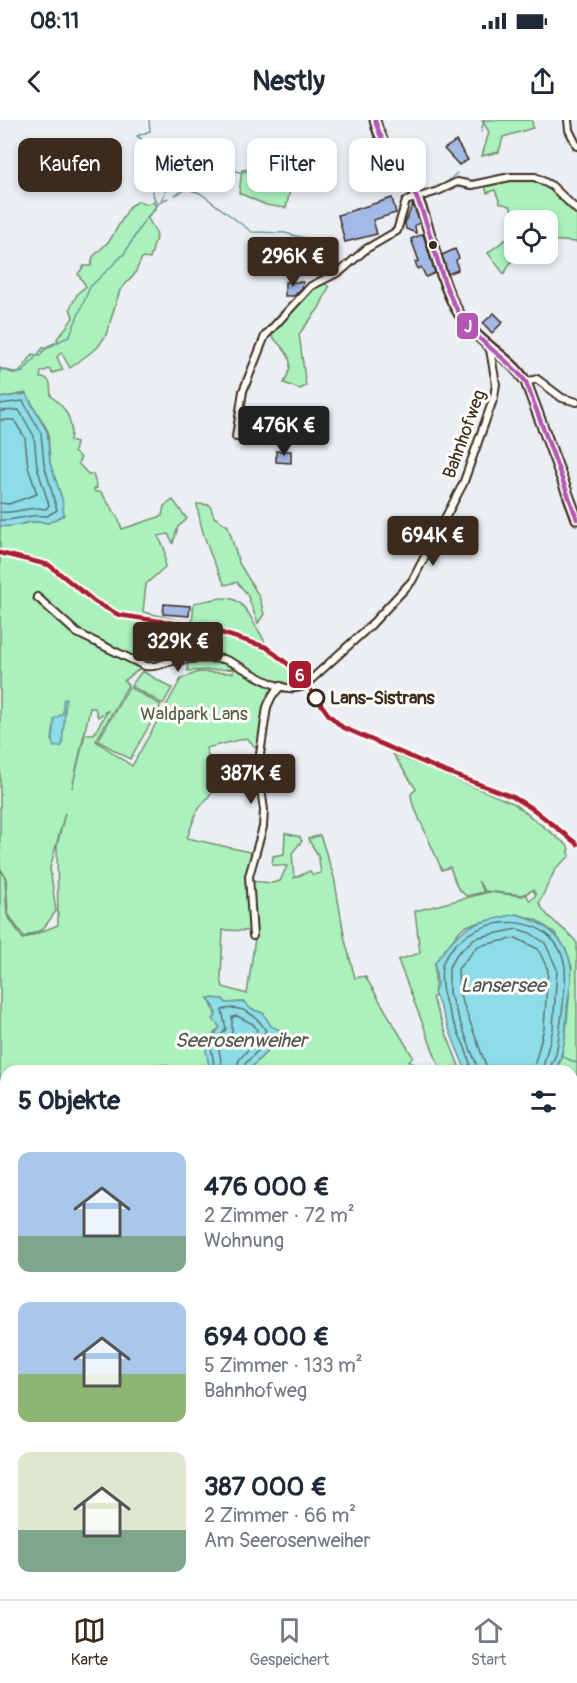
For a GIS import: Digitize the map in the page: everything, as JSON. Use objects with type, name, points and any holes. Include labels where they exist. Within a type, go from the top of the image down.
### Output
[{"type":"main road","points":[[375,120],[381,139],[417,196],[452,299],[467,324],[489,343],[526,382],[577,519]]},
{"type":"street","points":[[568,120],[569,130],[577,146]]},
{"type":"street","points":[[236,437],[243,391],[266,336],[311,286],[340,271],[364,250],[397,231],[406,201],[438,191],[457,182],[472,185],[510,177],[535,177],[552,186],[577,210]]},
{"type":"street","name":"Bahnhofweg","points":[[281,686],[296,689],[308,683],[401,594],[414,577],[463,484],[494,399],[496,384],[489,343]]},
{"type":"street","points":[[526,382],[537,378],[562,398],[577,402]]},
{"type":"street","points":[[37,597],[78,634],[139,663],[153,667],[175,661],[220,658],[281,686],[272,696],[267,707],[258,768],[264,810],[263,827],[249,876],[254,936]]},
{"type":"green space","points":[[482,120],[532,120],[533,128],[503,137],[499,152],[482,156],[489,132]]},
{"type":"green space","points":[[247,169],[247,192],[290,192],[286,208],[266,205],[239,193],[242,170]]},
{"type":"green space","points":[[533,179],[549,188],[577,212],[577,242],[558,241],[558,210],[512,210],[510,206],[500,203],[495,190],[487,193],[485,185],[510,180]]},
{"type":"green space","name":"Waldpark Lans","points":[[139,201],[147,204],[154,201],[156,209],[147,217],[157,234],[150,259],[142,258],[134,275],[120,290],[106,335],[98,347],[70,368],[61,352],[57,357],[63,370],[52,373],[50,369],[41,372],[40,378],[46,378],[50,383],[51,396],[68,415],[71,427],[70,441],[76,443],[74,452],[81,458],[78,463],[88,474],[93,474],[97,488],[94,489],[95,492],[101,492],[118,518],[122,529],[162,516],[164,506],[173,500],[187,519],[178,527],[173,543],[168,534],[158,536],[165,550],[165,567],[146,584],[143,612],[192,623],[194,603],[230,598],[242,605],[248,612],[265,644],[291,663],[307,681],[298,685],[280,687],[272,692],[258,750],[247,738],[206,748],[217,786],[197,811],[187,838],[254,853],[246,880],[252,931],[223,930],[221,979],[223,987],[247,994],[255,938],[250,881],[272,883],[280,881],[287,866],[272,865],[273,856],[284,854],[285,833],[300,837],[302,841],[292,853],[294,878],[310,871],[313,875],[321,873],[318,855],[308,839],[320,835],[334,877],[345,940],[355,978],[365,976],[413,1057],[409,1061],[415,1065],[254,1065],[269,1049],[266,1041],[274,1036],[263,1013],[250,1009],[244,1002],[226,1003],[223,999],[208,998],[220,1027],[206,1043],[209,1065],[0,1065],[0,870],[5,877],[7,915],[23,939],[58,925],[57,845],[65,813],[50,868],[56,911],[43,929],[24,937],[8,914],[6,877],[0,868],[0,526],[35,522],[48,523],[62,499],[50,463],[48,431],[26,393],[0,398],[0,369],[19,373],[33,354],[40,356],[44,350],[58,342],[57,339],[73,317],[70,308],[78,293],[86,286],[78,274],[84,266],[91,266],[93,257],[110,240],[130,206]],"holes":[[[187,659],[188,671],[233,669],[233,673],[198,672],[181,679],[132,766],[96,741],[128,685],[124,681],[142,667]],[[90,708],[95,708],[98,717],[108,710],[94,734],[85,734],[72,788]]]},
{"type":"green space","points":[[504,241],[504,264],[510,264],[504,274],[488,253]]},
{"type":"green space","points":[[323,282],[329,287],[319,308],[299,334],[306,386],[300,389],[284,383],[290,361],[285,351],[269,333],[310,290]]},
{"type":"green space","points":[[197,504],[210,505],[214,517],[228,526],[239,563],[259,596],[264,614],[258,623],[247,594],[237,582],[225,585],[204,536]]},
{"type":"green space","points":[[142,671],[172,688],[163,704],[131,686]]},
{"type":"green space","points":[[129,687],[161,705],[130,759],[98,741]]},
{"type":"green space","points":[[393,754],[513,803],[568,846],[570,856],[556,868],[539,903],[546,914],[577,943],[577,1065],[558,1065],[566,1031],[572,967],[566,950],[555,933],[536,920],[517,914],[461,929],[435,963],[435,996],[432,998],[459,1065],[439,1065],[398,960],[420,953],[415,911],[489,892],[522,896],[526,894],[530,901],[536,895],[533,890],[522,895],[485,891],[478,881],[484,892],[466,896],[457,887],[450,867],[442,870],[412,802],[411,794],[416,789]]},
{"type":"water","points":[[26,394],[47,432],[50,463],[62,499],[64,515],[48,523],[35,522],[0,526],[0,398]]},
{"type":"water","points":[[66,699],[62,746],[54,747],[52,742],[54,719],[63,713],[63,700]]},
{"type":"water","name":"Lansersee","points":[[517,914],[544,926],[564,946],[571,966],[571,976],[564,1040],[557,1065],[464,1065],[434,992],[437,985],[435,963],[461,933],[469,927]]},
{"type":"water","name":"Seerosenweiher","points":[[208,998],[223,999],[226,1003],[244,1002],[251,1009],[263,1013],[271,1026],[282,1031],[266,1041],[269,1049],[254,1065],[209,1065],[206,1048],[220,1027],[213,1019],[216,1016],[215,1008]]},
{"type":"building","points":[[456,141],[468,160],[459,165],[444,149]]},
{"type":"building","points":[[392,198],[396,213],[373,220],[377,234],[345,242],[338,215]]},
{"type":"building","points":[[413,204],[420,223],[415,225],[416,233],[406,229],[405,223]]},
{"type":"building","points":[[423,234],[435,273],[426,277],[421,267],[418,269],[415,262],[419,261],[411,239]]},
{"type":"building","points":[[283,241],[294,243],[292,258],[281,256]]},
{"type":"building","points":[[455,249],[459,258],[456,260],[458,270],[448,274],[442,255]]},
{"type":"building","points":[[285,282],[303,282],[302,288],[294,296],[285,296]]},
{"type":"building","points":[[494,313],[503,322],[492,333],[483,323]]},
{"type":"building","points":[[276,451],[291,451],[291,463],[276,462]]},
{"type":"building","points":[[164,604],[190,606],[189,616],[163,614]]},
{"type":"waterway","points":[[149,120],[150,131],[137,136],[142,139],[157,203]]},
{"type":"waterway","points":[[481,132],[484,120]]},
{"type":"waterway","points":[[161,200],[167,189],[201,170],[224,165],[239,172],[247,171]]},
{"type":"waterway","points":[[444,185],[457,173]]},
{"type":"waterway","points":[[175,195],[187,189],[200,193],[252,232],[285,233],[327,244]]},
{"type":"waterway","points":[[0,368],[15,374],[23,372],[43,348],[69,337],[90,287],[124,254],[144,221],[160,202],[168,198]]},
{"type":"waterway","points":[[561,1056],[577,1063]]},
{"type":"transit line","name":"J","points":[[375,120],[383,141],[418,201],[444,280],[458,311],[474,333],[512,366],[526,382],[577,519]]},
{"type":"transit line","name":"6","points":[[0,553],[49,565],[95,602],[119,615],[206,628],[266,647],[298,672],[328,714],[342,727],[439,769],[513,797],[533,809],[577,844]]},
{"type":"place","name":"Lans-Sistrans","points":[[316,698]]}]
